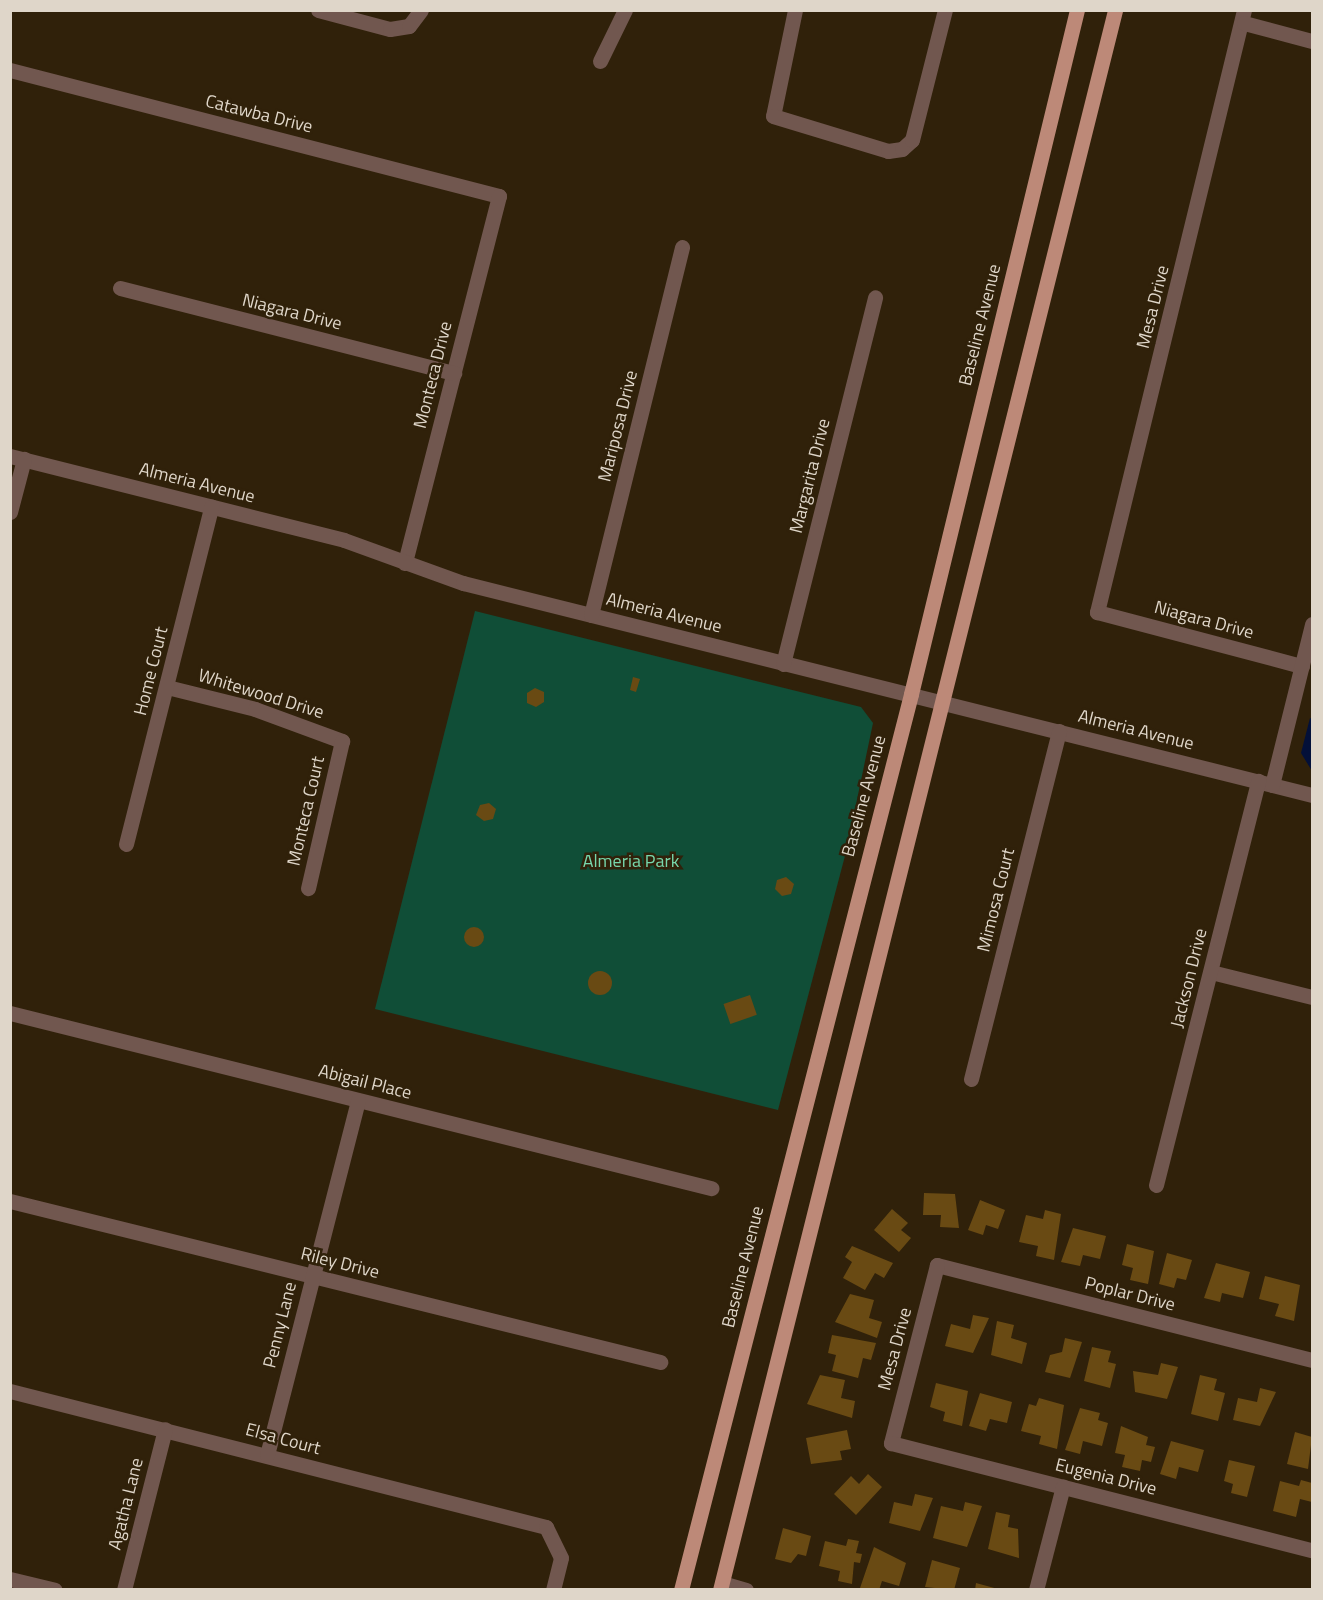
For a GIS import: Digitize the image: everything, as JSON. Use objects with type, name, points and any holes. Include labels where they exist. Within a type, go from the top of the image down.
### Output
[{"type":"main road","name":"Baseline Avenue","points":[[681,1590],[911,694],[1077,10]]},
{"type":"main road","points":[[721,1586],[944,702],[1115,10]]},
{"type":"street","points":[[318,10],[390,29],[409,26],[421,10]]},
{"type":"street","points":[[600,61],[625,10]]},
{"type":"street","points":[[795,10],[773,116],[888,151],[902,149],[912,140],[945,10]]},
{"type":"street","points":[[1244,17],[1312,41]]},
{"type":"street","name":"Mesa Drive","points":[[1097,612],[1244,17]]},
{"type":"street","name":"Catawba Drive","points":[[10,70],[499,195]]},
{"type":"street","name":"Monteca Drive","points":[[405,563],[499,195]]},
{"type":"street","name":"Mariposa Drive","points":[[591,615],[682,247]]},
{"type":"street","name":"Niagara Drive","points":[[120,288],[454,373]]},
{"type":"street","name":"Margarita Drive","points":[[783,664],[875,297]]},
{"type":"street","points":[[10,512],[17,458]]},
{"type":"street","name":"Almeria Avenue","points":[[17,458],[344,540],[405,563],[591,615],[1312,795]]},
{"type":"street","name":"Home Court","points":[[126,844],[211,507]]},
{"type":"street","name":"Niagara Drive","points":[[1097,612],[1302,666]]},
{"type":"street","name":"Jackson Drive","points":[[1156,1185],[1211,972],[1265,783],[1302,666],[1312,624]]},
{"type":"street","name":"Whitewood Drive","points":[[167,687],[255,710],[342,741]]},
{"type":"street","name":"Mimosa Court","points":[[971,1079],[1059,730]]},
{"type":"street","name":"Monteca Court","points":[[308,888],[342,741]]},
{"type":"street","points":[[1211,972],[1312,997]]},
{"type":"street","name":"Abigail Place","points":[[10,1013],[711,1188]]},
{"type":"street","name":"Penny Lane","points":[[267,1455],[358,1100]]},
{"type":"street","name":"Riley Drive","points":[[10,1201],[660,1362]]},
{"type":"street","name":"Mesa Drive","points":[[891,1443],[937,1265]]},
{"type":"street","name":"Poplar Drive","points":[[937,1265],[1312,1360]]},
{"type":"street","name":"Elsa Court","points":[[10,1391],[546,1527],[561,1558],[553,1590]]},
{"type":"street","name":"Agatha Lane","points":[[124,1590],[165,1429]]},
{"type":"street","name":"Eugenia Drive","points":[[891,1443],[1312,1550]]},
{"type":"street","points":[[1036,1590],[1063,1486]]},
{"type":"street","points":[[10,1579],[55,1590]]},
{"type":"street","points":[[721,1586],[746,1590]]},
{"type":"green space","name":"Almeria Park","points":[[475,611],[861,707],[873,723],[846,852],[778,1110],[375,1009]]},
{"type":"water","points":[[1310,718],[1312,719],[1312,771],[1301,753]]},
{"type":"building","points":[[633,677],[640,679],[636,692],[630,690]]},
{"type":"building","points":[[535,688],[544,692],[544,702],[536,707],[527,703],[527,693]]},
{"type":"building","points":[[489,803],[496,809],[493,819],[484,821],[476,815],[480,805]]},
{"type":"building","points":[[786,877],[794,884],[791,894],[782,896],[775,889],[777,880]]},
{"type":"building","points":[[470,927],[478,927],[484,933],[484,941],[478,947],[470,947],[464,941],[464,933]]},
{"type":"building","points":[[600,971],[609,974],[612,983],[609,992],[600,995],[591,992],[588,983],[591,974]]},
{"type":"building","points":[[750,995],[757,1015],[730,1024],[724,1004]]},
{"type":"building","points":[[924,1193],[955,1194],[959,1228],[940,1227],[941,1215],[923,1215]]},
{"type":"building","points":[[980,1200],[1005,1210],[998,1229],[986,1225],[983,1235],[968,1230]]},
{"type":"building","points":[[892,1209],[908,1223],[901,1230],[911,1238],[899,1252],[874,1230]]},
{"type":"building","points":[[1045,1210],[1061,1214],[1054,1260],[1036,1256],[1038,1246],[1019,1242],[1026,1215],[1043,1219]]},
{"type":"building","points":[[1073,1228],[1106,1236],[1100,1259],[1083,1255],[1080,1266],[1061,1262]]},
{"type":"building","points":[[1127,1244],[1154,1251],[1148,1284],[1130,1280],[1133,1268],[1122,1265]]},
{"type":"building","points":[[852,1246],[893,1263],[884,1278],[875,1273],[865,1290],[843,1278],[852,1262],[845,1257]]},
{"type":"building","points":[[1167,1253],[1192,1260],[1186,1280],[1177,1278],[1174,1288],[1159,1284]]},
{"type":"building","points":[[1216,1263],[1250,1272],[1243,1298],[1222,1293],[1220,1302],[1204,1298]]},
{"type":"building","points":[[1265,1276],[1300,1285],[1294,1321],[1275,1316],[1279,1304],[1259,1299]]},
{"type":"building","points":[[850,1294],[874,1300],[869,1318],[882,1322],[877,1338],[835,1322]]},
{"type":"building","points":[[973,1315],[989,1318],[973,1353],[945,1346],[951,1324],[970,1329]]},
{"type":"building","points":[[997,1321],[1014,1325],[1011,1338],[1027,1343],[1022,1364],[991,1355]]},
{"type":"building","points":[[832,1335],[876,1343],[871,1360],[863,1358],[858,1378],[832,1371],[836,1355],[828,1353]]},
{"type":"building","points":[[1065,1338],[1082,1342],[1070,1378],[1045,1372],[1050,1355],[1062,1352]]},
{"type":"building","points":[[1092,1347],[1111,1351],[1108,1362],[1116,1364],[1110,1388],[1084,1381]]},
{"type":"building","points":[[1161,1363],[1178,1367],[1167,1399],[1135,1392],[1133,1371],[1158,1375]]},
{"type":"building","points":[[820,1375],[845,1380],[841,1398],[855,1401],[852,1418],[807,1404]]},
{"type":"building","points":[[1200,1375],[1217,1379],[1214,1390],[1225,1393],[1218,1421],[1191,1414]]},
{"type":"building","points":[[936,1383],[968,1391],[962,1426],[943,1421],[945,1412],[930,1407]]},
{"type":"building","points":[[1260,1388],[1276,1392],[1260,1426],[1233,1420],[1238,1398],[1257,1402]]},
{"type":"building","points":[[980,1393],[1012,1402],[1007,1423],[990,1419],[986,1431],[969,1426]]},
{"type":"building","points":[[1039,1398],[1064,1405],[1057,1449],[1039,1444],[1041,1436],[1021,1431],[1029,1404],[1036,1406]]},
{"type":"building","points":[[1080,1408],[1100,1413],[1098,1420],[1108,1423],[1102,1446],[1083,1441],[1080,1454],[1065,1450]]},
{"type":"building","points":[[1121,1426],[1148,1437],[1146,1445],[1155,1447],[1151,1462],[1142,1460],[1140,1471],[1122,1467],[1125,1455],[1115,1453]]},
{"type":"building","points":[[847,1430],[851,1449],[840,1451],[842,1460],[811,1464],[806,1438]]},
{"type":"building","points":[[1295,1432],[1312,1437],[1308,1469],[1287,1464]]},
{"type":"building","points":[[1171,1441],[1204,1450],[1198,1472],[1179,1467],[1176,1479],[1160,1474]]},
{"type":"building","points":[[1229,1460],[1255,1466],[1247,1497],[1231,1493],[1233,1484],[1224,1481]]},
{"type":"building","points":[[868,1474],[882,1487],[856,1515],[834,1494],[851,1476],[859,1484]]},
{"type":"building","points":[[1301,1480],[1312,1483],[1312,1502],[1300,1499],[1296,1517],[1273,1511],[1280,1481],[1299,1486]]},
{"type":"building","points":[[915,1494],[933,1498],[920,1531],[889,1523],[894,1502],[912,1506]]},
{"type":"building","points":[[965,1502],[982,1506],[967,1547],[933,1538],[941,1506],[963,1511]]},
{"type":"building","points":[[996,1512],[1010,1515],[1008,1527],[1018,1529],[1019,1558],[988,1549]]},
{"type":"building","points":[[783,1528],[811,1536],[806,1556],[798,1554],[791,1563],[775,1559]]},
{"type":"building","points":[[848,1539],[859,1541],[856,1553],[862,1554],[860,1563],[854,1562],[852,1584],[838,1581],[840,1571],[819,1566],[825,1541],[846,1546]]},
{"type":"building","points":[[874,1547],[906,1563],[899,1586],[882,1581],[879,1590],[860,1588]]},
{"type":"building","points":[[932,1560],[960,1568],[954,1590],[925,1587]]},
{"type":"building","points":[[976,1583],[998,1589],[998,1590],[975,1590]]}]
